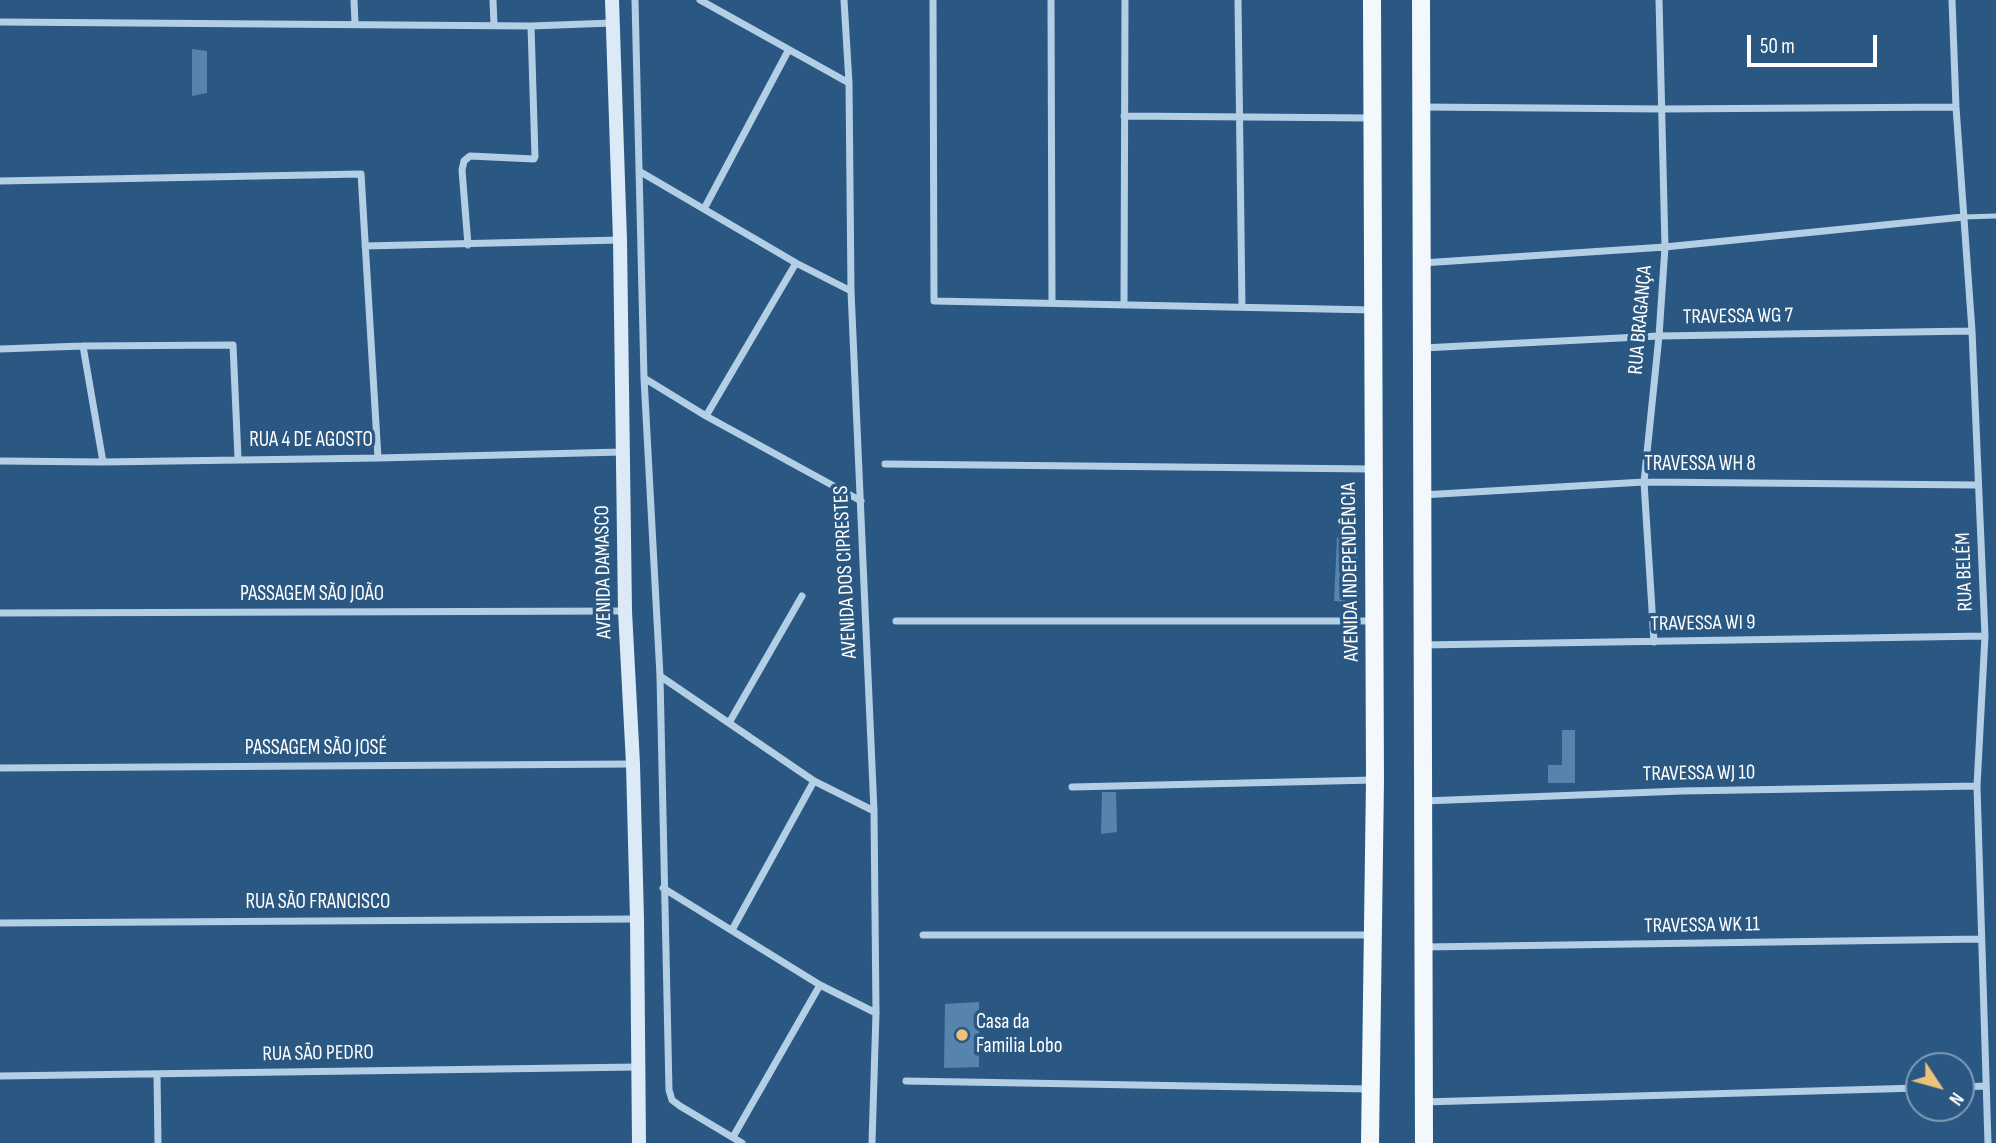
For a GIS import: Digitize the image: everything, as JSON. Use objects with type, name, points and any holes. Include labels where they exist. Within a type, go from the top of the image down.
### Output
[{"type":"main road","name":"AVENIDA INDEPENDÊNCIA","points":[[1370,1143],[1375,780],[1372,0]]},
{"type":"main road","points":[[1421,0],[1424,1143]]},
{"type":"street","points":[[354,0],[355,23]]},
{"type":"street","points":[[493,0],[494,25]]},
{"type":"street","name":"AVENIDA DAMASCO","points":[[612,0],[620,240],[625,611],[637,919],[639,1143]]},
{"type":"street","points":[[635,0],[644,378],[660,676],[669,1090],[672,1100],[680,1106],[742,1143]]},
{"type":"street","points":[[700,0],[849,83]]},
{"type":"street","name":"AVENIDA DOS CIPRESTES","points":[[844,0],[849,83],[851,291],[874,811],[876,1013],[872,1143]]},
{"type":"street","points":[[933,0],[934,302],[1373,310]]},
{"type":"street","points":[[1051,0],[1052,303]]},
{"type":"street","points":[[1124,305],[1125,0]]},
{"type":"street","points":[[1238,0],[1242,307]]},
{"type":"street","name":"RUA BRAGANÇA","points":[[1654,642],[1644,482],[1665,247],[1659,0]]},
{"type":"street","name":"RUA BELÉM","points":[[1952,0],[1956,107],[1972,331],[1985,636],[1976,786],[1988,1143]]},
{"type":"street","points":[[0,22],[530,26],[612,23]]},
{"type":"street","points":[[468,245],[461,170],[464,161],[470,156],[535,157],[530,26]]},
{"type":"street","points":[[704,209],[788,51]]},
{"type":"street","points":[[1420,107],[1956,107]]},
{"type":"street","points":[[1125,116],[1372,118]]},
{"type":"street","points":[[639,171],[796,263],[851,291]]},
{"type":"street","points":[[0,181],[361,174],[377,458]]},
{"type":"street","points":[[1422,263],[1665,247],[1963,217]]},
{"type":"street","points":[[365,246],[620,240]]},
{"type":"street","points":[[706,416],[796,263]]},
{"type":"street","name":"TRAVESSA WG 7","points":[[1421,348],[1659,336],[1972,331]]},
{"type":"street","points":[[0,349],[233,345],[238,458]]},
{"type":"street","points":[[83,346],[103,462]]},
{"type":"street","points":[[644,378],[706,416],[861,501]]},
{"type":"street","name":"RUA 4 DE AGOSTO","points":[[0,461],[103,462],[622,452]]},
{"type":"street","points":[[885,464],[1373,469]]},
{"type":"street","name":"TRAVESSA WH 8","points":[[1421,495],[1644,482],[1979,485]]},
{"type":"street","points":[[729,723],[802,596]]},
{"type":"street","name":"PASSAGEM SÃO JOÃO","points":[[0,613],[625,611]]},
{"type":"street","points":[[896,621],[1375,621]]},
{"type":"street","name":"TRAVESSA WI 9","points":[[1422,645],[1985,636]]},
{"type":"street","points":[[660,676],[814,781],[874,811]]},
{"type":"street","name":"PASSAGEM SÃO JOSÉ","points":[[0,768],[633,764]]},
{"type":"street","points":[[1072,787],[1375,780]]},
{"type":"street","points":[[732,930],[814,781]]},
{"type":"street","name":"TRAVESSA WJ 10","points":[[1422,801],[1682,791],[1976,786]]},
{"type":"street","points":[[663,888],[820,985],[876,1013]]},
{"type":"street","name":"RUA SÃO FRANCISCO","points":[[0,923],[637,919]]},
{"type":"street","points":[[923,935],[1373,935]]},
{"type":"street","name":"TRAVESSA WK 11","points":[[1423,947],[1981,939]]},
{"type":"street","points":[[733,1137],[820,985]]},
{"type":"street","name":"RUA SÃO PEDRO","points":[[0,1076],[637,1067]]},
{"type":"street","points":[[157,1074],[158,1143]]},
{"type":"street","points":[[906,1081],[1369,1089]]},
{"type":"street","points":[[1975,1086],[1986,1086]]},
{"type":"street","points":[[1423,1102],[1905,1088]]},
{"type":"lane","points":[[1963,217],[1996,216]]},
{"type":"building","points":[[192,49],[207,51],[207,93],[192,96]]},
{"type":"building","points":[[1337,537],[1357,542],[1360,603],[1334,601]]},
{"type":"building","points":[[1562,730],[1575,730],[1575,783],[1548,783],[1548,765],[1562,765]]},
{"type":"building","points":[[1102,792],[1116,792],[1117,832],[1101,834]]},
{"type":"building","name":"Casa da Familia Lobo","points":[[979,1002],[979,1067],[944,1068],[945,1004]]},
{"type":"place","name":"Casa da Familia Lobo","points":[[962,1035]]}]
